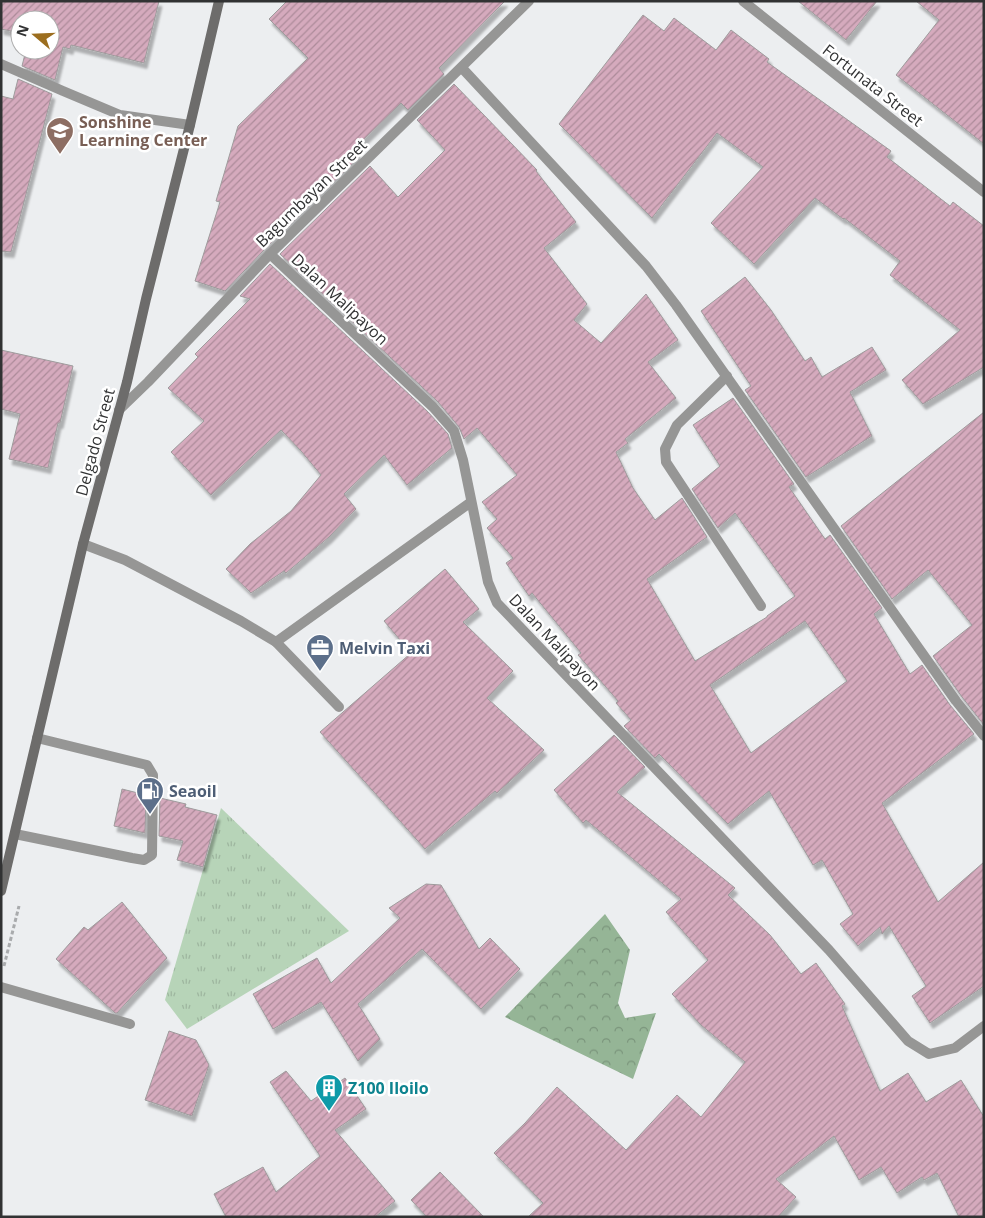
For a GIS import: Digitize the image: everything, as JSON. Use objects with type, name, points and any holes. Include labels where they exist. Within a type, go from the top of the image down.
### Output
[{"type":"street","name":"Delgado Street","points":[[1,891],[83,544],[127,382],[219,1]]},
{"type":"street","name":"Bagumbayan Street","points":[[119,410],[270,254],[529,1]]},
{"type":"street","name":"Fortunata Street","points":[[743,1],[984,192]]},
{"type":"street","points":[[1,64],[120,115],[190,125]]},
{"type":"street","points":[[462,68],[646,266],[676,305],[956,701],[984,736]]},
{"type":"street","name":"Dalan Malipayon","points":[[270,254],[434,407],[454,431],[463,460],[488,582],[497,603],[829,950],[908,1041],[929,1054],[955,1048],[984,1026]]},
{"type":"street","points":[[726,376],[677,425],[665,449],[666,462],[762,606]]},
{"type":"street","points":[[276,642],[471,502]]},
{"type":"street","points":[[83,544],[125,560],[241,621],[276,642],[339,707]]},
{"type":"street","points":[[15,834],[144,860],[152,855],[153,775],[147,765],[37,738]]},
{"type":"street","points":[[1,987],[130,1024]]},
{"type":"green space","points":[[221,808],[349,931],[187,1029],[165,1000]]},
{"type":"green space","points":[[605,914],[630,950],[618,1003],[625,1018],[656,1013],[633,1079],[505,1017]]},
{"type":"building","points":[[1,1],[159,1],[144,63],[71,45],[70,49],[63,47],[60,59],[60,10],[10,10],[10,31],[1,29]]},
{"type":"building","points":[[287,1],[505,1],[439,68],[444,74],[408,110],[401,103],[354,149],[360,156],[225,291],[195,281],[220,202],[216,201],[238,126],[308,58],[269,19]]},
{"type":"building","points":[[798,1],[877,1],[846,40]]},
{"type":"building","points":[[916,1],[984,1],[984,144],[896,75],[939,20]]},
{"type":"building","points":[[643,15],[664,31],[674,18],[716,50],[731,30],[769,59],[767,62],[891,151],[887,157],[950,206],[953,202],[984,226],[984,367],[923,404],[902,380],[960,330],[890,275],[900,261],[815,198],[754,264],[711,223],[763,167],[717,133],[652,218],[559,124]]},
{"type":"building","points":[[24,60],[60,60],[55,80],[22,66]]},
{"type":"building","points":[[18,79],[52,94],[11,252],[1,251],[1,96],[13,99]]},
{"type":"building","points":[[454,84],[537,170],[576,222],[544,248],[587,304],[574,320],[601,343],[646,294],[678,340],[648,362],[676,398],[625,439],[628,443],[616,452],[633,488],[655,520],[682,498],[707,537],[647,579],[695,661],[767,617],[795,596],[735,513],[718,528],[692,489],[720,466],[693,425],[733,398],[794,484],[789,487],[825,539],[830,535],[882,608],[874,614],[910,674],[922,665],[950,705],[974,734],[882,803],[938,902],[984,862],[984,986],[930,1023],[912,996],[926,986],[889,926],[882,934],[880,927],[858,946],[840,924],[853,914],[822,860],[813,865],[769,791],[728,824],[659,754],[655,758],[624,726],[631,720],[616,703],[618,701],[578,655],[581,653],[532,593],[529,596],[506,563],[513,558],[487,528],[497,519],[482,502],[517,475],[477,428],[464,439],[459,427],[438,402],[280,254],[370,166],[398,197],[445,150],[417,120]],"holes":[[[805,621],[847,681],[751,753],[710,685]]]},
{"type":"building","points":[[270,264],[428,412],[448,434],[452,448],[407,485],[384,455],[344,494],[356,509],[329,537],[286,573],[284,571],[251,593],[226,569],[250,544],[291,511],[321,475],[281,430],[211,495],[171,452],[204,421],[168,388],[198,357],[195,354],[250,299],[240,296]]},
{"type":"building","points":[[745,277],[771,310],[805,361],[811,357],[822,377],[872,347],[886,370],[850,392],[872,436],[806,477],[745,390],[751,386],[701,311]]},
{"type":"building","points":[[1,350],[73,366],[48,468],[9,459],[20,414],[1,409]]},
{"type":"building","points":[[984,412],[984,725],[933,656],[972,625],[928,570],[892,599],[841,526]]},
{"type":"building","points":[[445,569],[479,609],[463,622],[513,671],[487,698],[544,750],[497,793],[495,791],[425,849],[320,732],[411,653],[384,621]]},
{"type":"building","points":[[614,735],[645,767],[617,792],[735,888],[728,895],[770,935],[801,974],[816,963],[845,1004],[842,1006],[880,1091],[908,1073],[926,1102],[961,1080],[984,1117],[984,1217],[959,1217],[937,1173],[924,1180],[922,1177],[897,1193],[881,1167],[859,1180],[834,1136],[776,1179],[796,1197],[778,1217],[528,1217],[543,1203],[494,1153],[525,1123],[557,1087],[626,1150],[677,1095],[701,1117],[745,1062],[701,1025],[672,994],[708,960],[666,912],[681,899],[586,820],[583,823],[554,790]]},
{"type":"building","points":[[122,789],[146,795],[145,833],[114,826]]},
{"type":"building","points":[[160,798],[186,804],[185,807],[217,815],[203,867],[177,860],[183,841],[159,836]]},
{"type":"building","points":[[426,884],[441,885],[479,949],[490,938],[520,969],[481,1009],[422,949],[358,1004],[380,1039],[358,1061],[321,1002],[273,1029],[253,994],[317,958],[331,983],[400,918],[389,908]]},
{"type":"building","points":[[122,902],[167,958],[115,1013],[56,959],[84,927],[88,930]]},
{"type":"building","points":[[169,1031],[196,1040],[209,1065],[192,1116],[145,1100]]},
{"type":"building","points":[[286,1071],[311,1101],[345,1078],[366,1109],[335,1130],[395,1201],[375,1217],[226,1217],[214,1194],[263,1167],[276,1192],[320,1156],[270,1082]]},
{"type":"building","points":[[440,1172],[484,1217],[427,1217],[411,1200]]},
{"type":"place","name":"Sonshine Learning Center","points":[[60,155]]},
{"type":"place","name":"Melvin Taxi","points":[[320,672]]},
{"type":"place","name":"Seaoil","points":[[150,815]]},
{"type":"place","name":"Z100 Iloilo","points":[[329,1112]]}]
